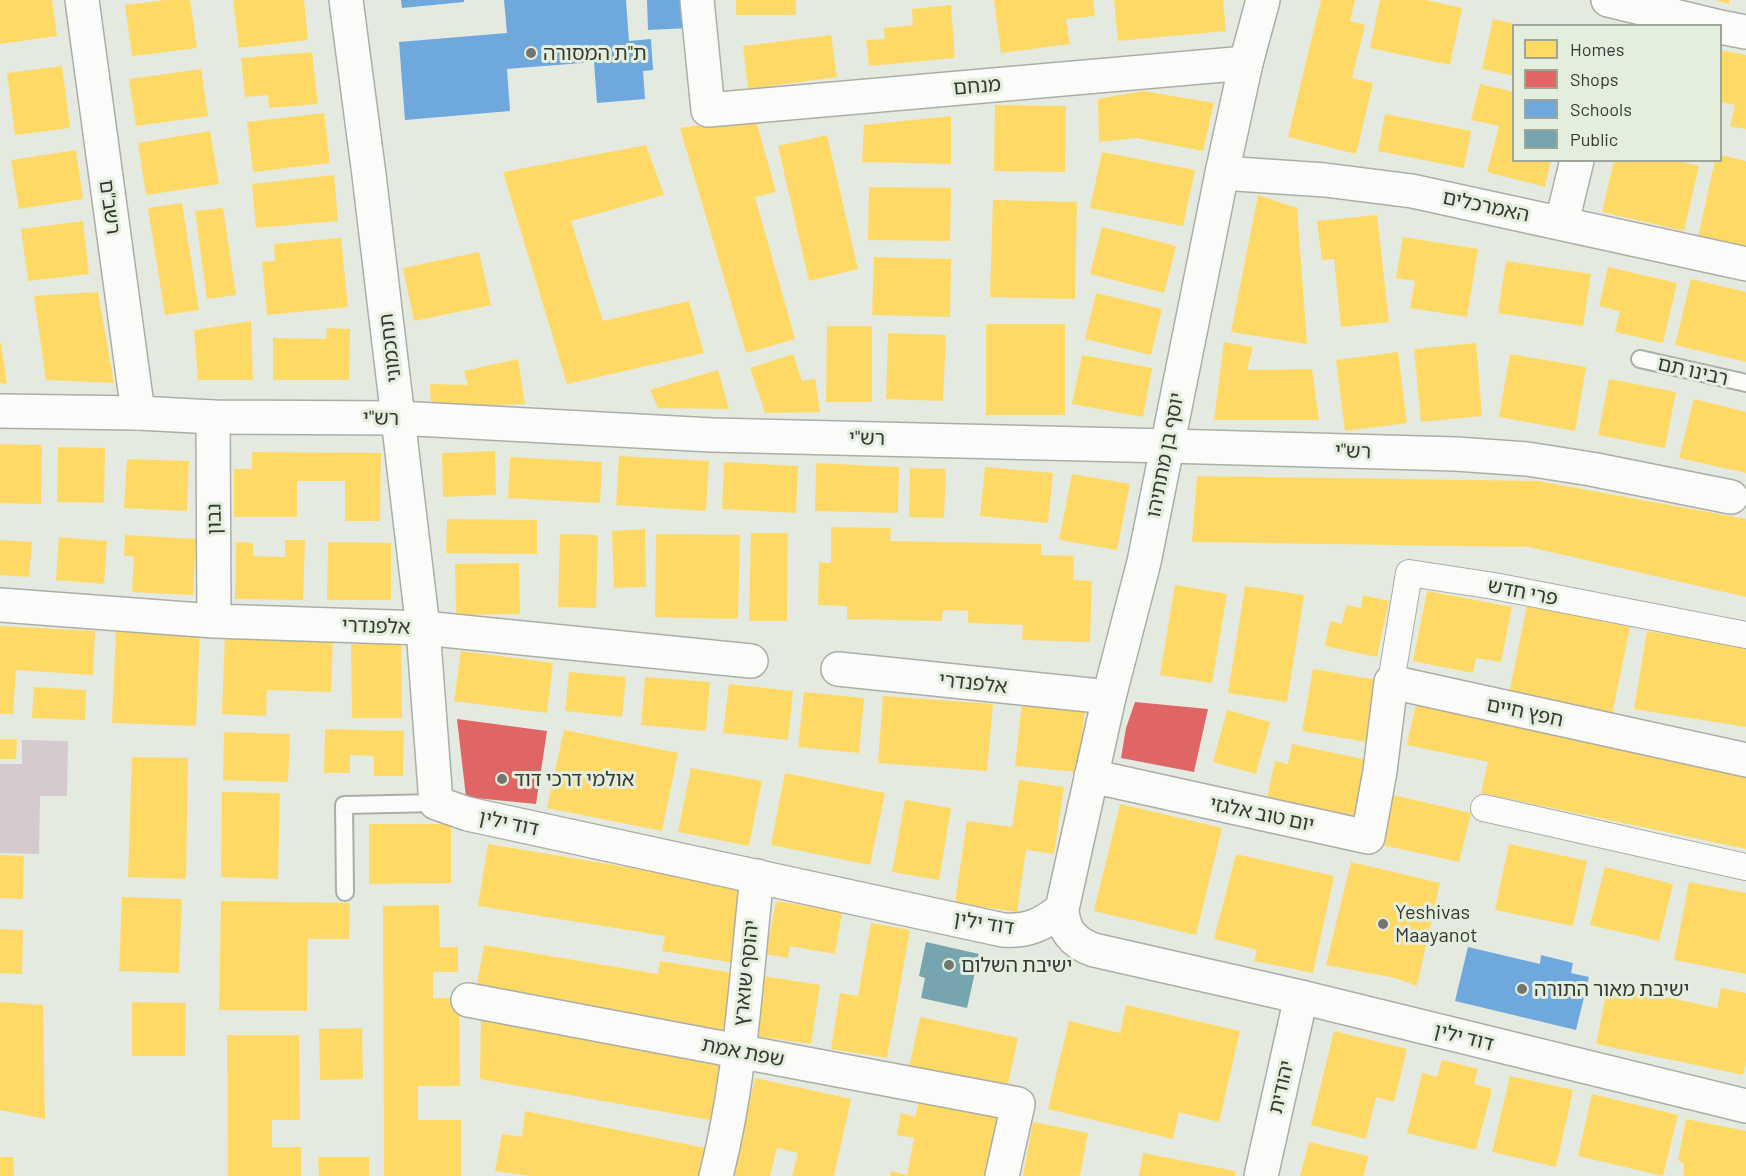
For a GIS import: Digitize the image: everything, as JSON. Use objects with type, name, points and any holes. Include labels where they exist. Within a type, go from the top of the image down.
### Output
[{"type":"street","name":"רשב\"ם","points":[[82,0],[138,413]]},
{"type":"street","name":"תחכמוני","points":[[346,0],[423,628],[436,804]]},
{"type":"street","name":"מנחם","points":[[697,0],[708,110],[1246,63]]},
{"type":"street","name":"יוסף בן מתתיהו","points":[[1062,909],[1109,697],[1144,562],[1222,173],[1246,63],[1263,0]]},
{"type":"street","points":[[1611,9],[1704,24]]},
{"type":"street","points":[[1722,27],[1746,33]]},
{"type":"street","points":[[1562,222],[1577,162]]},
{"type":"street","name":"האמרכלים","points":[[1222,173],[1325,180],[1412,190],[1746,264]]},
{"type":"street","name":"רש\"י","points":[[0,411],[138,413],[213,417],[398,418],[712,435],[1456,454],[1527,459],[1591,469],[1731,497]]},
{"type":"street","name":"נבון","points":[[213,417],[214,621]]},
{"type":"street","name":"פרי חדש","points":[[1391,682],[1409,573],[1494,586],[1746,635]]},
{"type":"street","name":"אלפנדרי","points":[[0,605],[214,621],[423,628],[751,661]]},
{"type":"street","name":"אלפנדרי","points":[[838,669],[1109,697]]},
{"type":"street","name":"חפץ חיים","points":[[1391,682],[1746,760]]},
{"type":"street","name":"יום טוב אלגזי","points":[[1091,776],[1368,837],[1380,771],[1391,682]]},
{"type":"street","name":"דוד ילין","points":[[436,804],[468,814],[1003,930],[1028,929],[1051,918],[1062,909]]},
{"type":"street","points":[[1484,808],[1746,867]]},
{"type":"street","name":"יהוסף שוארץ","points":[[716,1176],[725,1140],[738,1051],[757,876]]},
{"type":"street","name":"דוד ילין","points":[[1062,909],[1062,920],[1066,931],[1074,940],[1094,950],[1301,997],[1746,1106]]},
{"type":"street","name":"יהודית","points":[[1261,1176],[1301,997]]},
{"type":"street","name":"שפת אמת","points":[[468,1000],[1018,1104],[1002,1176]]},
{"type":"lane","name":"רבינו תם","points":[[1640,359],[1746,383]]},
{"type":"lane","name":"דוד ילין","points":[[345,892],[344,805],[436,804]]},
{"type":"shaded area","points":[[22,740],[68,741],[67,796],[40,796],[39,854],[0,853],[0,764],[22,764]]},
{"type":"building: Homes","points":[[0,0],[52,0],[57,36],[0,44]]},
{"type":"building: Homes","points":[[166,0],[190,0],[197,48],[132,56],[125,5]]},
{"type":"building: Homes","points":[[233,0],[304,0],[308,40],[239,48]]},
{"type":"building: Homes","points":[[736,0],[796,0],[796,15],[736,15]]},
{"type":"building: Homes","points":[[994,0],[1093,0],[1095,16],[1066,19],[1070,44],[1001,53]]},
{"type":"building: Homes","points":[[1114,0],[1223,0],[1226,31],[1118,41]]},
{"type":"building: Homes","points":[[1321,0],[1355,0],[1350,21],[1365,25],[1352,78],[1373,83],[1356,154],[1288,137]]},
{"type":"building: Homes","points":[[1380,0],[1426,0],[1462,8],[1450,65],[1370,48]]},
{"type":"building: Homes","points":[[1715,0],[1730,0],[1729,4]]},
{"type":"building: Homes","points":[[951,5],[955,58],[869,66],[866,40],[885,39],[884,28],[913,25],[912,9]]},
{"type":"building: Homes","points":[[1493,19],[1515,24],[1512,24],[1512,76],[1482,69]]},
{"type":"building: Homes","points":[[831,35],[837,77],[748,89],[743,46]]},
{"type":"building: Homes","points":[[1722,50],[1746,55],[1746,129],[1730,126],[1735,105],[1722,102]]},
{"type":"building: Homes","points":[[312,52],[318,104],[269,108],[268,95],[245,97],[241,58]]},
{"type":"building: Homes","points":[[62,66],[70,128],[15,135],[7,73]]},
{"type":"building: Homes","points":[[201,69],[208,116],[136,126],[129,79]]},
{"type":"building: Homes","points":[[1480,84],[1512,92],[1512,162],[1551,162],[1545,187],[1487,172],[1499,126],[1471,120]]},
{"type":"building: Homes","points":[[1143,91],[1214,103],[1203,151],[1136,138],[1099,142],[1098,99]]},
{"type":"building: Homes","points":[[995,105],[1066,106],[1065,172],[994,171]]},
{"type":"building: Homes","points":[[324,113],[330,163],[253,172],[247,122]]},
{"type":"building: Homes","points":[[1385,114],[1471,131],[1464,168],[1378,151]]},
{"type":"building: Homes","points":[[951,116],[951,164],[862,162],[864,125]]},
{"type":"building: Homes","points":[[755,117],[776,192],[755,197],[795,339],[746,353],[680,128]]},
{"type":"building: Homes","points":[[210,131],[219,184],[146,195],[138,143]]},
{"type":"building: Homes","points":[[827,135],[858,269],[809,281],[778,146]]},
{"type":"building: Homes","points":[[646,145],[664,195],[571,221],[603,321],[689,301],[704,353],[567,384],[503,172]]},
{"type":"building: Homes","points":[[76,150],[83,199],[19,209],[11,160]]},
{"type":"building: Homes","points":[[1102,152],[1195,170],[1183,226],[1090,208]]},
{"type":"building: Homes","points":[[1722,155],[1746,161],[1746,248],[1698,237],[1715,162],[1722,162]]},
{"type":"building: Homes","points":[[1614,162],[1682,162],[1699,166],[1684,231],[1602,212]]},
{"type":"building: Homes","points":[[334,175],[338,221],[256,228],[252,184]]},
{"type":"building: Homes","points":[[869,187],[951,188],[950,241],[868,240]]},
{"type":"building: Homes","points":[[1258,195],[1297,208],[1307,344],[1231,332]]},
{"type":"building: Homes","points":[[993,200],[1077,202],[1075,299],[990,297]]},
{"type":"building: Homes","points":[[182,203],[199,310],[165,315],[148,208]]},
{"type":"building: Homes","points":[[223,208],[236,295],[207,299],[195,211]]},
{"type":"building: Homes","points":[[1377,215],[1389,322],[1341,327],[1334,259],[1322,260],[1317,221]]},
{"type":"building: Homes","points":[[83,221],[89,274],[28,281],[21,229]]},
{"type":"building: Homes","points":[[1102,227],[1176,246],[1164,293],[1090,274]]},
{"type":"building: Homes","points":[[1403,237],[1478,249],[1467,317],[1410,308],[1415,281],[1396,278]]},
{"type":"building: Homes","points":[[341,238],[348,307],[267,315],[262,262],[275,261],[274,244]]},
{"type":"building: Homes","points":[[479,252],[491,305],[414,321],[403,268]]},
{"type":"building: Homes","points":[[874,257],[951,259],[950,317],[872,315]]},
{"type":"building: Homes","points":[[1506,261],[1591,274],[1583,326],[1498,313]]},
{"type":"building: Homes","points":[[1608,267],[1677,283],[1663,343],[1615,332],[1620,311],[1599,306]]},
{"type":"building: Homes","points":[[1691,279],[1746,292],[1746,362],[1675,345]]},
{"type":"building: Homes","points":[[98,292],[114,383],[46,380],[34,296]]},
{"type":"building: Homes","points":[[1096,293],[1162,309],[1151,355],[1085,339]]},
{"type":"building: Homes","points":[[251,321],[253,380],[198,380],[194,330]]},
{"type":"building: Homes","points":[[986,324],[1065,324],[1065,415],[986,415]]},
{"type":"building: Homes","points":[[827,326],[872,326],[872,402],[826,402]]},
{"type":"building: Homes","points":[[327,328],[350,329],[349,380],[273,380],[273,338],[326,339]]},
{"type":"building: Homes","points":[[888,333],[946,335],[943,401],[886,399]]},
{"type":"building: Homes","points":[[1224,342],[1253,347],[1247,370],[1312,369],[1319,420],[1214,420]]},
{"type":"building: Homes","points":[[1,343],[7,384],[0,383]]},
{"type":"building: Homes","points":[[1476,343],[1482,416],[1421,422],[1414,349]]},
{"type":"building: Homes","points":[[1398,352],[1407,423],[1345,431],[1336,360]]},
{"type":"building: Homes","points":[[793,354],[802,381],[815,379],[820,412],[765,413],[750,368]]},
{"type":"building: Homes","points":[[1510,354],[1586,367],[1575,431],[1499,417]]},
{"type":"building: Homes","points":[[1082,355],[1152,368],[1143,417],[1072,404]]},
{"type":"building: Homes","points":[[518,359],[525,404],[431,407],[430,384],[468,385],[464,371]]},
{"type":"building: Homes","points":[[718,370],[729,409],[658,408],[650,390]]},
{"type":"building: Homes","points":[[1609,379],[1676,392],[1665,448],[1598,435]]},
{"type":"building: Homes","points":[[1694,399],[1746,412],[1746,473],[1679,458]]},
{"type":"building: Homes","points":[[0,444],[42,445],[41,504],[0,503]]},
{"type":"building: Homes","points":[[58,447],[105,448],[104,503],[57,502]]},
{"type":"building: Homes","points":[[495,451],[496,495],[443,497],[442,453]]},
{"type":"building: Homes","points":[[252,452],[381,453],[380,521],[345,521],[345,481],[297,481],[297,517],[234,517],[234,469],[252,469]]},
{"type":"building: Homes","points":[[619,456],[709,461],[706,511],[616,505]]},
{"type":"building: Homes","points":[[510,457],[602,462],[600,503],[508,498]]},
{"type":"building: Homes","points":[[127,459],[189,461],[187,511],[124,508]]},
{"type":"building: Homes","points":[[724,462],[798,466],[796,513],[722,509]]},
{"type":"building: Homes","points":[[816,463],[899,467],[898,513],[815,511]]},
{"type":"building: Homes","points":[[985,467],[1053,473],[1048,523],[980,516]]},
{"type":"building: Homes","points":[[910,468],[946,469],[944,518],[909,517]]},
{"type":"building: Homes","points":[[1072,474],[1130,484],[1117,550],[1059,540]]},
{"type":"building: Homes","points":[[1197,476],[1538,481],[1746,519],[1746,597],[1529,547],[1192,542]]},
{"type":"building: Homes","points":[[447,519],[537,520],[537,554],[446,553]]},
{"type":"building: Homes","points":[[831,527],[891,528],[890,541],[1041,544],[1041,555],[1074,556],[1073,580],[1092,581],[1090,642],[1022,640],[1023,625],[968,623],[968,611],[943,610],[942,621],[847,619],[847,606],[818,605],[819,562],[831,563]]},
{"type":"building: Homes","points":[[645,529],[646,587],[614,588],[612,531]]},
{"type":"building: Homes","points":[[751,533],[788,533],[787,621],[749,621]]},
{"type":"building: Homes","points":[[560,534],[598,535],[596,608],[558,607]]},
{"type":"building: Homes","points":[[656,534],[740,535],[738,619],[655,617]]},
{"type":"building: Homes","points":[[125,535],[196,539],[193,595],[132,592],[134,556],[124,556]]},
{"type":"building: Homes","points":[[59,537],[107,541],[104,584],[56,580]]},
{"type":"building: Homes","points":[[0,540],[32,542],[29,577],[0,575]]},
{"type":"building: Homes","points":[[285,540],[305,540],[303,600],[235,599],[236,542],[253,543],[253,556],[285,557]]},
{"type":"building: Homes","points":[[328,542],[391,543],[391,600],[327,600]]},
{"type":"building: Homes","points":[[519,563],[520,614],[456,615],[455,564]]},
{"type":"building: Homes","points":[[1175,585],[1227,594],[1212,683],[1160,675]]},
{"type":"building: Homes","points":[[1245,586],[1304,595],[1287,702],[1228,693]]},
{"type":"building: Homes","points":[[1427,591],[1512,607],[1501,662],[1476,658],[1473,673],[1413,661]]},
{"type":"building: Homes","points":[[1363,595],[1389,601],[1377,657],[1325,646],[1330,621],[1342,624],[1346,605],[1361,608]]},
{"type":"building: Homes","points":[[1527,605],[1630,627],[1612,715],[1509,694]]},
{"type":"building: Homes","points":[[0,626],[95,631],[93,675],[16,670],[13,714],[0,714]]},
{"type":"building: Homes","points":[[116,629],[200,632],[196,726],[112,723]]},
{"type":"building: Homes","points":[[1647,631],[1746,647],[1746,727],[1634,709]]},
{"type":"building: Homes","points":[[225,634],[333,638],[331,692],[267,690],[266,716],[222,714]]},
{"type":"building: Homes","points":[[401,643],[402,718],[352,718],[351,644]]},
{"type":"building: Homes","points":[[461,651],[553,663],[547,713],[454,701]]},
{"type":"building: Homes","points":[[1313,669],[1377,680],[1366,742],[1302,731]]},
{"type":"building: Homes","points":[[569,672],[626,677],[622,717],[565,711]]},
{"type":"building: Homes","points":[[645,677],[710,682],[706,731],[641,725]]},
{"type":"building: Homes","points":[[729,684],[793,691],[788,740],[723,733]]},
{"type":"building: Homes","points":[[34,687],[86,690],[85,720],[32,718]]},
{"type":"building: Homes","points":[[804,692],[864,698],[859,753],[798,747]]},
{"type":"building: Homes","points":[[883,696],[993,704],[987,771],[878,763]]},
{"type":"building: Homes","points":[[1417,699],[1746,769],[1746,849],[1481,793],[1488,762],[1407,745]]},
{"type":"building: Homes","points":[[1022,703],[1085,709],[1078,772],[1015,766]]},
{"type":"building: Homes","points":[[1227,710],[1270,722],[1256,774],[1213,762]]},
{"type":"building: Homes","points":[[325,729],[404,731],[403,776],[374,776],[374,756],[350,755],[350,773],[324,773]]},
{"type":"building: Homes","points":[[564,730],[678,753],[662,831],[547,808]]},
{"type":"building: Homes","points":[[224,732],[290,734],[288,782],[223,780]]},
{"type":"building: Homes","points":[[0,739],[17,739],[16,759],[0,759]]},
{"type":"building: Homes","points":[[1292,744],[1367,760],[1356,816],[1267,798],[1275,761],[1288,764]]},
{"type":"building: Homes","points":[[132,757],[188,758],[186,879],[128,877]]},
{"type":"building: Homes","points":[[691,768],[762,781],[749,846],[678,832]]},
{"type":"building: Homes","points":[[785,773],[885,793],[870,865],[771,845]]},
{"type":"building: Homes","points":[[1019,780],[1064,787],[1054,854],[1026,850],[1017,912],[955,903],[967,821],[1012,827]]},
{"type":"building: Homes","points":[[222,792],[280,793],[278,879],[221,877]]},
{"type":"building: Homes","points":[[1393,795],[1471,813],[1459,862],[1382,845]]},
{"type":"building: Homes","points":[[905,800],[951,808],[939,880],[892,872]]},
{"type":"building: Homes","points":[[1120,804],[1222,828],[1196,935],[1094,911]]},
{"type":"building: Homes","points":[[369,824],[451,824],[451,883],[369,884]]},
{"type":"building: Homes","points":[[488,844],[746,887],[734,963],[662,951],[665,936],[478,906]]},
{"type":"building: Homes","points":[[1509,844],[1587,861],[1573,926],[1495,910]]},
{"type":"building: Homes","points":[[1236,854],[1334,876],[1313,973],[1254,961],[1257,950],[1214,939]]},
{"type":"building: Homes","points":[[0,855],[24,856],[23,899],[0,898]]},
{"type":"building: Homes","name":"Yeshivas Maayanot","points":[[1351,862],[1440,883],[1417,986],[1395,978],[1326,965]]},
{"type":"building: Homes","points":[[1605,867],[1673,884],[1659,941],[1590,925]]},
{"type":"building: Homes","points":[[1689,882],[1746,893],[1746,974],[1674,960]]},
{"type":"building: Homes","points":[[122,897],[182,899],[179,973],[119,971]]},
{"type":"building: Homes","points":[[221,901],[350,903],[349,939],[308,939],[307,1011],[219,1010]]},
{"type":"building: Homes","points":[[776,901],[842,912],[835,954],[790,946],[788,958],[766,954]]},
{"type":"building: Homes","points":[[439,905],[440,947],[458,947],[458,972],[433,972],[433,998],[459,998],[460,1086],[418,1086],[418,1120],[461,1120],[461,1176],[384,1176],[383,906]]},
{"type":"building: Homes","points":[[871,923],[910,930],[887,1058],[831,1049],[840,993],[858,996]]},
{"type":"building: Homes","points":[[0,929],[23,930],[22,974],[0,973]]},
{"type":"building: Homes","points":[[484,945],[658,974],[660,961],[733,973],[723,1031],[476,990]]},
{"type":"building: Homes","points":[[763,976],[820,985],[811,1044],[754,1036]]},
{"type":"building: Homes","points":[[1608,985],[1717,1008],[1721,988],[1746,993],[1746,1062],[1743,1075],[1596,1044]]},
{"type":"building: Homes","points":[[0,1002],[43,1005],[45,1119],[0,1110]]},
{"type":"building: Homes","points":[[132,1002],[186,1003],[185,1056],[132,1056]]},
{"type":"building: Homes","points":[[1126,1005],[1240,1031],[1219,1122],[1179,1112],[1173,1139],[1048,1109],[1069,1021],[1120,1033]]},
{"type":"building: Homes","points":[[481,1013],[723,1065],[715,1121],[480,1079]]},
{"type":"building: Homes","points":[[920,1017],[1018,1038],[1006,1093],[908,1072]]},
{"type":"building: Homes","points":[[362,1028],[363,1079],[320,1080],[319,1029]]},
{"type":"building: Homes","points":[[1334,1031],[1407,1049],[1394,1102],[1376,1097],[1366,1139],[1311,1125]]},
{"type":"building: Homes","points":[[227,1035],[299,1035],[300,1120],[272,1120],[272,1147],[301,1147],[301,1176],[228,1176]]},
{"type":"building: Homes","points":[[1442,1060],[1478,1069],[1474,1084],[1492,1089],[1476,1150],[1407,1133],[1422,1073],[1437,1077]]},
{"type":"building: Homes","points":[[1510,1076],[1573,1090],[1556,1167],[1492,1152]]},
{"type":"building: Homes","points":[[755,1078],[851,1099],[834,1176],[792,1176],[798,1153],[777,1148],[770,1176],[733,1176]]},
{"type":"building: Homes","points":[[1592,1094],[1678,1115],[1663,1176],[1578,1156]]},
{"type":"building: Homes","points":[[919,1101],[999,1117],[986,1176],[890,1176],[891,1171],[907,1175],[914,1138],[897,1135],[901,1113],[915,1117]]},
{"type":"building: Homes","points":[[525,1111],[710,1149],[704,1176],[530,1176],[495,1171],[502,1134],[522,1137]]},
{"type":"building: Homes","points":[[1686,1119],[1746,1131],[1746,1176],[1683,1176],[1684,1164],[1678,1160]]},
{"type":"building: Homes","points":[[1033,1122],[1088,1133],[1080,1176],[1023,1176]]},
{"type":"building: Homes","points":[[1309,1142],[1368,1156],[1364,1176],[1300,1176]]},
{"type":"building: Homes","points":[[1143,1153],[1235,1171],[1235,1176],[1139,1176]]},
{"type":"building: Homes","points":[[0,1157],[13,1157],[14,1176],[0,1176]]},
{"type":"building: Homes","points":[[318,1157],[369,1157],[369,1176],[319,1176]]},
{"type":"building: Shops","points":[[1135,702],[1208,709],[1194,772],[1121,758],[1126,728]]},
{"type":"building: Shops","name":"אולמי דרכי דוד","points":[[457,719],[547,731],[536,804],[466,797]]},
{"type":"building: Schools","points":[[401,0],[464,0],[464,2],[402,8]]},
{"type":"building: Schools","points":[[504,0],[626,0],[629,41],[651,39],[653,70],[643,71],[645,99],[597,103],[594,62],[507,69],[510,111],[405,120],[399,42],[507,33]]},
{"type":"building: Schools","points":[[647,0],[687,0],[689,28],[648,30]]},
{"type":"building: Schools","name":"ישיבת מאור התורה","points":[[1468,947],[1540,964],[1541,955],[1573,963],[1571,973],[1589,977],[1576,1030],[1455,1001]]},
{"type":"building: Public","name":"ישיבת השלום","points":[[926,942],[979,954],[967,1008],[921,998],[925,978],[919,976]]},
{"type":"place","name":"ת\"ת המסורה","points":[[531,53]]},
{"type":"place","name":"אולמי דרכי דוד","points":[[502,779]]},
{"type":"place","name":"Yeshivas Maayanot","points":[[1383,924]]},
{"type":"place","name":"ישיבת השלום","points":[[949,965]]},
{"type":"place","name":"ישיבת מאור התורה","points":[[1522,989]]}]
